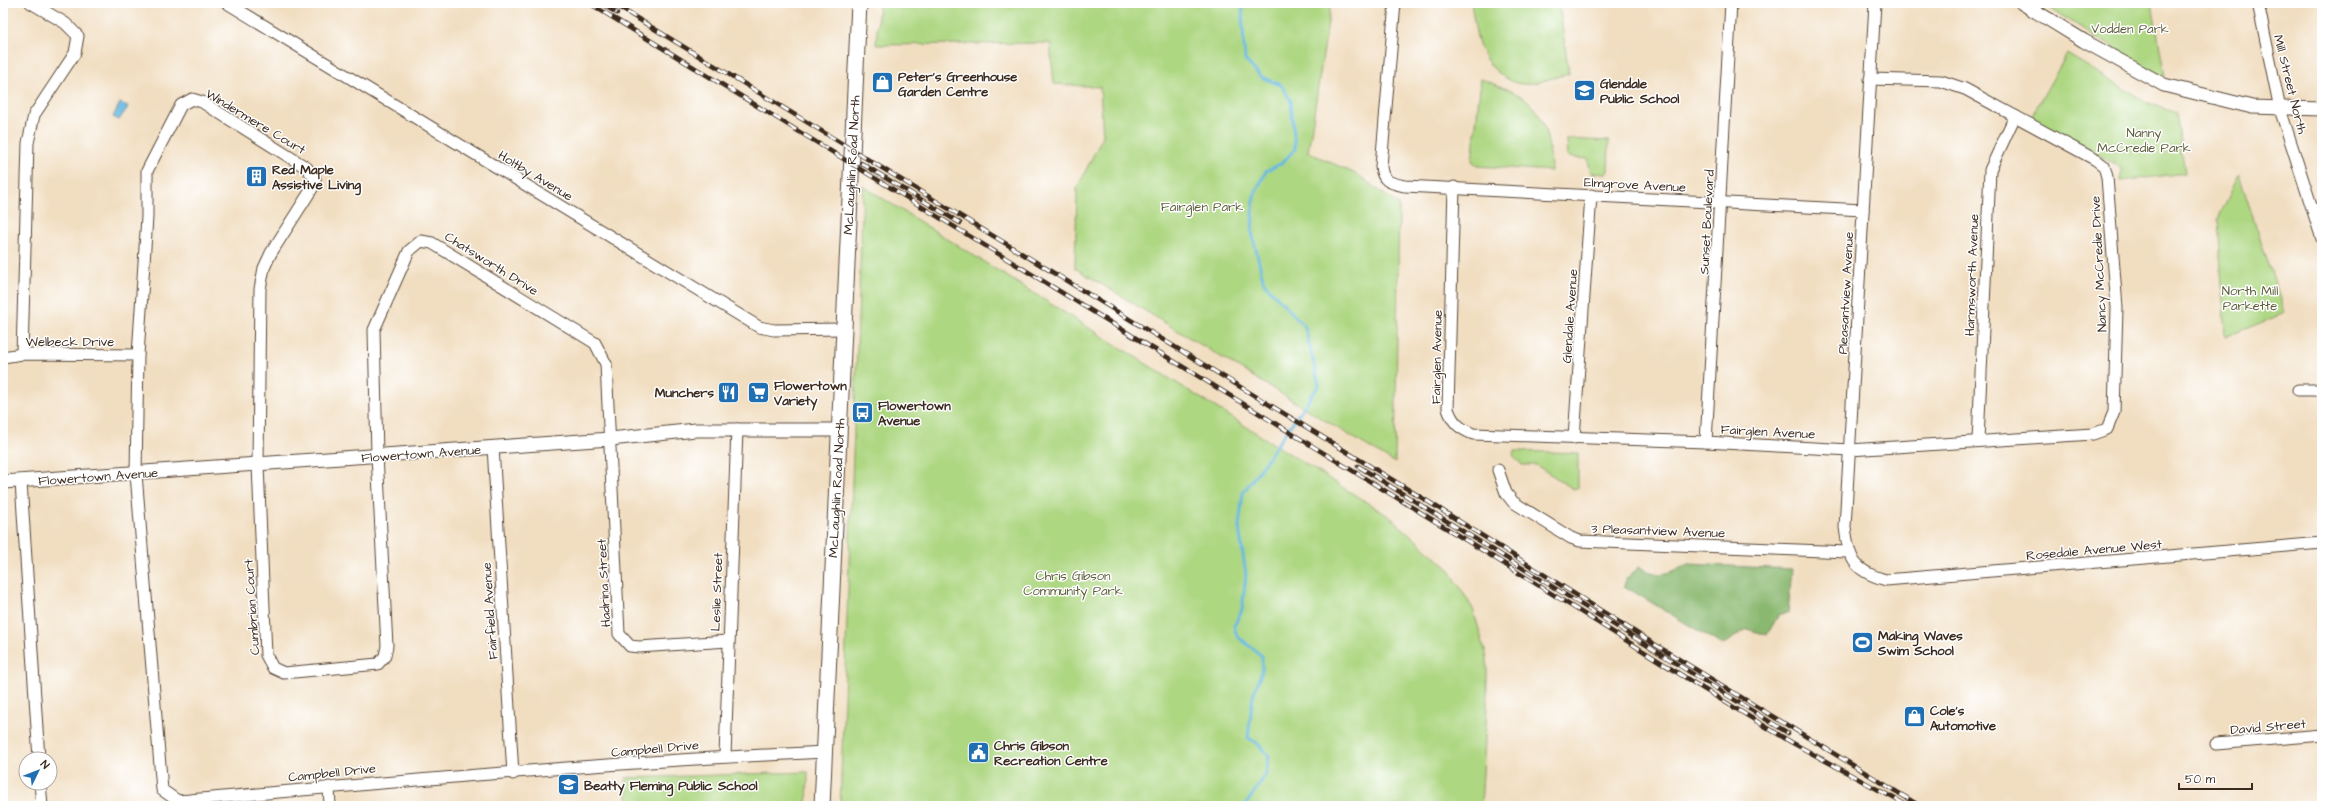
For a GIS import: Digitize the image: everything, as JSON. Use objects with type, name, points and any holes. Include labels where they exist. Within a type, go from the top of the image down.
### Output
[{"type":"main road","name":"McLaughlin Road North","points":[[822,806],[838,430],[859,3]]},
{"type":"street","points":[[22,354],[28,143],[34,115],[75,53],[78,36],[65,23],[31,3]]},
{"type":"street","name":"Holtby Avenue","points":[[227,3],[759,327],[774,330],[843,329]]},
{"type":"street","points":[[1395,3],[1381,175],[1388,183],[1405,186],[1454,187]]},
{"type":"street","name":"Sunset Boulevard","points":[[1706,442],[1721,203],[1731,3]]},
{"type":"street","name":"Pleasantview Avenue","points":[[1870,576],[1855,564],[1848,552],[1845,527],[1875,3]]},
{"type":"street","points":[[2022,3],[2084,41],[2164,84],[2252,107],[2322,109]]},
{"type":"street","name":"Mill Street North","points":[[2258,3],[2280,109],[2322,239]]},
{"type":"street","name":"Nancy McCredie Drive","points":[[1850,450],[2093,434],[2107,429],[2114,412],[2117,308],[2107,177],[2104,166],[2096,160],[1965,89],[1941,81],[1870,79]]},
{"type":"street","name":"Windermere Court","points":[[136,474],[138,355],[147,217],[147,171],[181,105],[192,99],[202,102],[307,168],[316,179],[313,187],[271,252],[264,268],[260,289],[258,465]]},
{"type":"street","name":"Harmsworth Avenue","points":[[1978,441],[1990,170],[2015,116]]},
{"type":"street","name":"Elmgrove Avenue","points":[[1454,187],[1863,210]]},
{"type":"street","name":"Fairglen Avenue","points":[[1454,187],[1448,409],[1453,422],[1462,429],[1473,434],[1706,442],[1850,450]]},
{"type":"street","name":"Glendale Avenue","points":[[1574,438],[1591,195]]},
{"type":"street","name":"Chatsworth Drive","points":[[377,455],[374,330],[409,251],[421,241],[432,242],[595,343],[606,364],[610,439]]},
{"type":"street","name":"Welbeck Drive","points":[[3,357],[22,354],[138,355]]},
{"type":"street","points":[[2298,390],[2322,390]]},
{"type":"street","name":"Leslie Street","points":[[725,756],[728,641],[737,429]]},
{"type":"street","name":"Flowertown Avenue","points":[[3,482],[136,474],[377,455],[610,439],[696,430],[838,430]]},
{"type":"street","name":"Hadrina Street","points":[[610,439],[619,634],[630,646],[639,647],[728,641]]},
{"type":"street","name":"Fairfield Avenue","points":[[493,447],[513,774]]},
{"type":"street","name":"Cumbrian Court","points":[[258,465],[266,655],[273,668],[284,673],[378,664],[385,656],[387,646],[377,455]]},
{"type":"street","name":"3 Pleasantview Avenue","points":[[1498,470],[1506,492],[1513,502],[1571,538],[1580,541],[1848,552]]},
{"type":"street","name":"Campbell Drive","points":[[136,474],[162,790],[178,801],[410,779],[513,774],[725,756],[825,752]]},
{"type":"street","points":[[21,482],[38,751]]},
{"type":"street","name":"Rosedale Avenue West","points":[[1870,576],[1886,580],[2322,543]]},
{"type":"street","name":"David Street","points":[[2216,744],[2322,735]]},
{"type":"street","points":[[329,787],[330,806]]},
{"type":"street","points":[[41,791],[42,806]]},
{"type":"green space","name":"Fairglen Park","points":[[879,3],[1331,3],[1308,152],[1358,175],[1399,205],[1395,463],[1075,268],[1077,188],[1103,136],[1100,87],[1054,84],[1050,43],[876,45]]},
{"type":"green space","points":[[1471,3],[1559,3],[1569,74],[1528,84],[1513,82],[1505,77],[1494,69],[1483,53],[1476,34]]},
{"type":"green space","name":"Vodden Park","points":[[2041,3],[2152,3],[2165,77],[2150,70]]},
{"type":"green space","name":"Nanny McCredie Park","points":[[2067,54],[2146,102],[2176,113],[2185,173],[2121,181],[2121,168],[2031,117]]},
{"type":"green space","points":[[1481,79],[1516,93],[1528,101],[1538,112],[1549,146],[1551,171],[1478,166],[1472,161]]},
{"type":"green space","points":[[1567,139],[1609,141],[1608,171],[1606,174],[1592,173],[1588,159],[1568,157]]},
{"type":"green space","name":"North Mill Parkette","points":[[2239,175],[2285,313],[2225,337],[2218,219]]},
{"type":"green space","name":"Chris Gibson Community Park","points":[[863,186],[1390,517],[1449,569],[1473,609],[1487,657],[1487,707],[1481,806],[840,806]]},
{"type":"green space","points":[[1514,451],[1578,453],[1578,488],[1575,490],[1536,465],[1522,465],[1513,455]]},
{"type":"green space","points":[[1688,564],[1792,569],[1788,613],[1779,614],[1767,635],[1747,629],[1722,645],[1624,586],[1626,579],[1639,567],[1659,574],[1670,572]]},
{"type":"green space","points":[[808,772],[807,806],[628,806],[626,778]]},
{"type":"water","points":[[120,103],[128,107],[119,120],[113,117]]},
{"type":"waterway","points":[[1244,3],[1242,13],[1245,60],[1261,77],[1281,85],[1291,101],[1295,149],[1282,163],[1266,171],[1254,196],[1252,233],[1264,283],[1305,327],[1319,385],[1243,493],[1239,527],[1246,575],[1242,610],[1234,626],[1237,636],[1262,656],[1262,670],[1253,696],[1248,738],[1256,742],[1269,756],[1266,774],[1245,806]]},
{"type":"railway","points":[[589,3],[1482,550],[1702,688],[1791,742],[1908,806]]},
{"type":"railway","points":[[600,3],[617,13]]},
{"type":"railway","points":[[612,3],[1432,504],[1654,644],[1920,806]]},
{"type":"railway","points":[[861,163],[960,223]]},
{"type":"railway","points":[[1358,466],[1788,733]]},
{"type":"place","name":"Peter's Greenhouse Garden Centre","points":[[882,83]]},
{"type":"place","name":"Glendale Public School","points":[[1584,90]]},
{"type":"place","name":"Red Maple Assistive Living","points":[[257,176]]},
{"type":"place","name":"Munchers","points":[[729,392]]},
{"type":"place","name":"Flowertown Variety","points":[[759,392]]},
{"type":"place","name":"Flowertown Avenue","points":[[863,412]]},
{"type":"place","name":"Making Waves Swim School","points":[[1863,642]]},
{"type":"place","name":"Cole's Automotive","points":[[1914,717]]},
{"type":"place","name":"Chris Gibson Recreation Centre","points":[[979,752]]},
{"type":"place","name":"Beatty Fleming Public School","points":[[568,785]]}]
